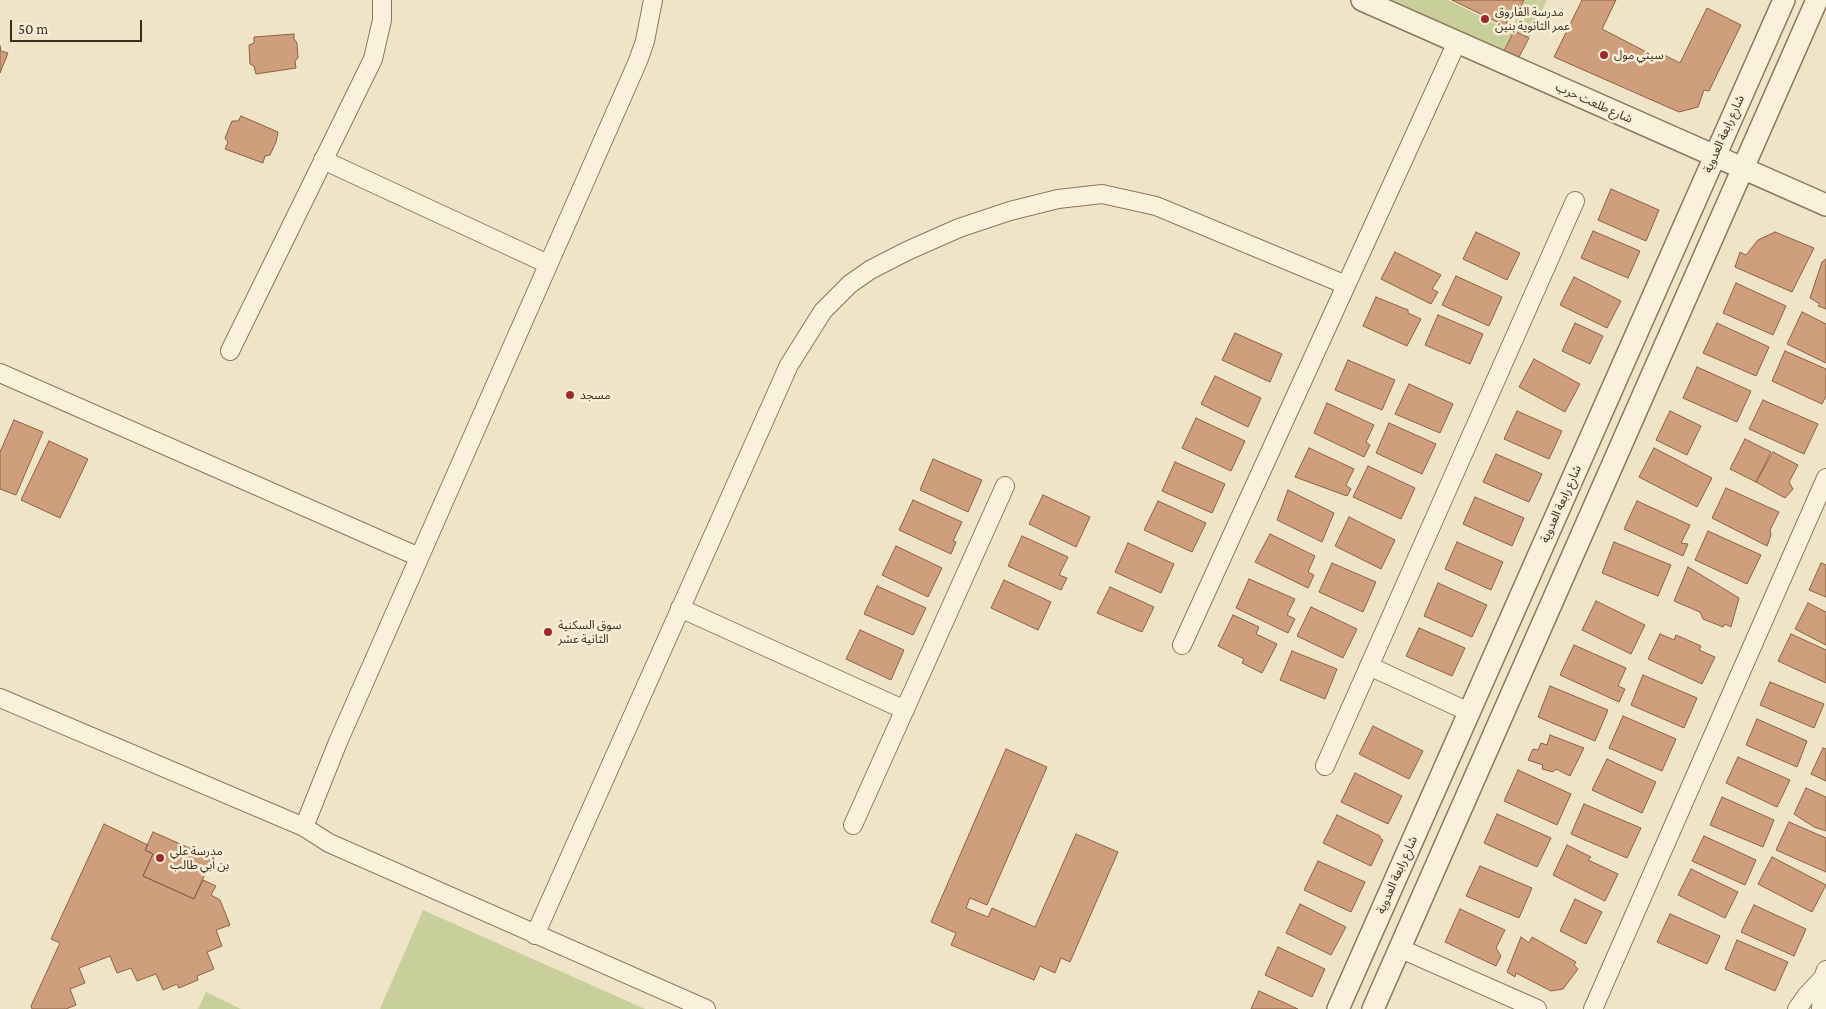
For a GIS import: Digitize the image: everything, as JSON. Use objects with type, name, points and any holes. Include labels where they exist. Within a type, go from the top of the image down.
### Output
[{"type":"street","points":[[230,351],[373,59],[382,20],[382,0]]},
{"type":"street","points":[[304,827],[338,742],[638,61],[645,40],[653,0]]},
{"type":"street","name":"شارع طلعت حرب","points":[[1362,0],[1826,205]]},
{"type":"street","name":"شارع رابعة العدوية","points":[[1338,1009],[1784,0]]},
{"type":"street","points":[[1372,1009],[1817,0]]},
{"type":"street","points":[[1182,645],[1457,42]]},
{"type":"street","points":[[323,160],[548,264]]},
{"type":"street","points":[[535,935],[788,364],[823,311],[850,284],[870,270],[959,228],[1058,198],[1102,194],[1156,206],[1346,285]]},
{"type":"street","points":[[1325,766],[1575,201]]},
{"type":"street","points":[[0,373],[420,557]]},
{"type":"street","points":[[1593,1009],[1826,478]]},
{"type":"street","points":[[853,825],[1005,486]]},
{"type":"street","points":[[680,608],[905,710]]},
{"type":"street","points":[[1369,666],[1469,712]]},
{"type":"street","points":[[0,698],[304,827],[329,843],[706,1009]]},
{"type":"street","points":[[1399,948],[1537,1009]]},
{"type":"street","points":[[1797,1009],[1824,974]]},
{"type":"street","points":[[1821,1009],[1824,974]]},
{"type":"green space","name":"مدرسة الفاروق عمر الثانوية بنين","points":[[1389,0],[1448,0],[1510,31],[1525,0],[1547,0],[1529,38],[1514,31],[1504,51]]},
{"type":"green space","points":[[423,910],[645,1009],[380,1009]]},
{"type":"green space","points":[[206,992],[241,1009],[198,1009]]},
{"type":"building","points":[[1452,0],[1524,0],[1516,16],[1511,14],[1505,26]]},
{"type":"building","name":"سيتي مول","points":[[1582,0],[1616,0],[1602,29],[1658,58],[1660,53],[1680,63],[1707,8],[1741,25],[1709,91],[1704,90],[1698,107],[1679,112],[1554,57]]},
{"type":"building","points":[[1514,31],[1529,38],[1519,57],[1504,51]]},
{"type":"building","points":[[294,34],[298,58],[295,61],[296,68],[256,74],[254,66],[250,64],[249,45],[254,43],[254,37]]},
{"type":"building","points":[[0,46],[1,51],[8,53],[0,73]]},
{"type":"building","points":[[241,116],[278,132],[270,155],[265,156],[263,163],[225,149],[228,142],[225,138],[232,121],[238,121]]},
{"type":"building","points":[[1611,189],[1659,210],[1646,241],[1598,220]]},
{"type":"building","points":[[1593,231],[1640,251],[1628,278],[1581,258]]},
{"type":"building","points":[[1476,232],[1520,253],[1507,280],[1463,259]]},
{"type":"building","points":[[1775,232],[1814,248],[1792,292],[1735,267],[1740,252],[1746,255],[1758,240]]},
{"type":"building","points":[[1395,252],[1441,275],[1432,289],[1438,292],[1431,304],[1381,279]]},
{"type":"building","points":[[1826,259],[1826,309],[1818,306],[1820,304],[1810,298],[1822,262]]},
{"type":"building","points":[[1456,276],[1502,297],[1489,326],[1442,305]]},
{"type":"building","points":[[1574,277],[1621,301],[1607,328],[1560,305]]},
{"type":"building","points":[[1736,283],[1786,306],[1773,335],[1723,313]]},
{"type":"building","points":[[1376,297],[1408,310],[1408,313],[1421,319],[1407,346],[1363,326]]},
{"type":"building","points":[[1802,312],[1826,324],[1826,363],[1787,344]]},
{"type":"building","points":[[1438,315],[1483,334],[1470,364],[1425,345]]},
{"type":"building","points":[[1575,323],[1603,336],[1590,364],[1562,351]]},
{"type":"building","points":[[1717,323],[1769,347],[1756,376],[1703,353]]},
{"type":"building","points":[[1235,333],[1282,354],[1270,382],[1222,360]]},
{"type":"building","points":[[1785,351],[1826,369],[1826,396],[1822,404],[1772,381]]},
{"type":"building","points":[[1534,359],[1580,384],[1565,412],[1519,387]]},
{"type":"building","points":[[1348,360],[1395,380],[1382,410],[1335,390]]},
{"type":"building","points":[[1697,367],[1751,391],[1737,422],[1683,398]]},
{"type":"building","points":[[1215,376],[1261,398],[1248,427],[1201,404]]},
{"type":"building","points":[[1409,384],[1453,404],[1440,433],[1395,414]]},
{"type":"building","points":[[1763,400],[1818,424],[1804,454],[1749,429]]},
{"type":"building","points":[[1327,403],[1374,425],[1366,442],[1370,445],[1364,457],[1314,433]]},
{"type":"building","points":[[1517,411],[1562,431],[1549,459],[1504,439]]},
{"type":"building","points":[[1670,411],[1701,426],[1687,455],[1656,440]]},
{"type":"building","points":[[1196,418],[1245,441],[1231,471],[1182,448]]},
{"type":"building","points":[[14,420],[43,432],[16,495],[0,489],[0,452]]},
{"type":"building","points":[[1389,423],[1436,444],[1422,474],[1376,453]]},
{"type":"building","points":[[1745,439],[1771,452],[1756,482],[1730,469]]},
{"type":"building","points":[[49,441],[88,459],[60,518],[21,500]]},
{"type":"building","points":[[1309,448],[1354,469],[1346,485],[1351,489],[1347,496],[1295,477]]},
{"type":"building","points":[[1654,448],[1712,478],[1697,507],[1639,477]]},
{"type":"building","points":[[1773,452],[1798,465],[1789,482],[1793,489],[1785,498],[1756,482]]},
{"type":"building","points":[[1496,454],[1542,474],[1529,502],[1483,482]]},
{"type":"building","points":[[933,459],[982,480],[968,512],[920,490]]},
{"type":"building","points":[[1175,462],[1225,484],[1212,513],[1162,491]]},
{"type":"building","points":[[1368,466],[1415,488],[1401,519],[1353,497]]},
{"type":"building","points":[[1726,488],[1779,512],[1770,530],[1771,535],[1767,546],[1712,518]]},
{"type":"building","points":[[1288,490],[1334,513],[1322,542],[1277,520]]},
{"type":"building","points":[[1043,495],[1090,517],[1076,547],[1029,524]]},
{"type":"building","points":[[1475,497],[1524,518],[1512,546],[1463,524]]},
{"type":"building","points":[[913,500],[962,522],[953,541],[956,542],[951,554],[899,530]]},
{"type":"building","points":[[1158,501],[1206,523],[1192,552],[1144,530]]},
{"type":"building","points":[[1637,501],[1690,525],[1681,543],[1688,544],[1683,556],[1624,529]]},
{"type":"building","points":[[1349,517],[1395,540],[1381,569],[1335,546]]},
{"type":"building","points":[[1708,531],[1761,555],[1747,584],[1695,560]]},
{"type":"building","points":[[1270,534],[1315,556],[1308,572],[1314,575],[1308,588],[1255,562]]},
{"type":"building","points":[[1022,536],[1068,557],[1059,575],[1067,578],[1061,590],[1008,566]]},
{"type":"building","points":[[1457,542],[1503,562],[1491,590],[1445,569]]},
{"type":"building","points":[[1614,542],[1671,565],[1658,596],[1602,573]]},
{"type":"building","points":[[1128,543],[1174,564],[1161,593],[1115,572]]},
{"type":"building","points":[[896,546],[942,568],[928,597],[882,575]]},
{"type":"building","points":[[1332,563],[1376,582],[1363,612],[1319,592]]},
{"type":"building","points":[[1821,563],[1826,565],[1826,597],[1809,590]]},
{"type":"building","points":[[1688,567],[1739,598],[1731,627],[1725,624],[1723,627],[1703,619],[1700,612],[1674,601]]},
{"type":"building","points":[[1249,579],[1295,599],[1287,615],[1295,619],[1288,633],[1236,608]]},
{"type":"building","points":[[1004,580],[1051,602],[1038,630],[991,608]]},
{"type":"building","points":[[1438,583],[1487,605],[1472,637],[1424,616]]},
{"type":"building","points":[[877,586],[926,608],[913,635],[864,614]]},
{"type":"building","points":[[1110,587],[1154,607],[1142,632],[1097,613]]},
{"type":"building","points":[[1596,601],[1645,625],[1631,654],[1582,630]]},
{"type":"building","points":[[1808,603],[1826,612],[1826,645],[1795,629]]},
{"type":"building","points":[[1311,607],[1357,629],[1343,658],[1297,636]]},
{"type":"building","points":[[1233,615],[1259,627],[1256,634],[1277,644],[1262,673],[1242,663],[1244,659],[1218,646]]},
{"type":"building","points":[[1419,628],[1465,648],[1452,676],[1406,656]]},
{"type":"building","points":[[860,630],[904,650],[891,680],[846,659]]},
{"type":"building","points":[[1660,634],[1674,640],[1676,635],[1701,646],[1699,650],[1715,657],[1702,684],[1648,659]]},
{"type":"building","points":[[1791,634],[1826,650],[1826,683],[1778,661]]},
{"type":"building","points":[[1574,645],[1626,668],[1618,686],[1625,689],[1619,702],[1560,675]]},
{"type":"building","points":[[1292,651],[1337,669],[1325,699],[1280,680]]},
{"type":"building","points":[[1643,675],[1697,698],[1684,728],[1631,705]]},
{"type":"building","points":[[1770,682],[1824,704],[1814,728],[1760,705]]},
{"type":"building","points":[[1550,686],[1608,710],[1595,741],[1538,717]]},
{"type":"building","points":[[1623,716],[1676,739],[1662,771],[1609,748]]},
{"type":"building","points":[[1757,719],[1807,741],[1797,767],[1746,745]]},
{"type":"building","points":[[1373,726],[1423,751],[1409,779],[1359,754]]},
{"type":"building","points":[[1550,735],[1584,748],[1570,776],[1556,769],[1553,772],[1542,769],[1543,765],[1528,760],[1533,749],[1538,750],[1541,743],[1547,745]]},
{"type":"building","points":[[1823,748],[1826,749],[1826,781],[1811,774]]},
{"type":"building","points":[[1006,749],[1047,767],[987,905],[970,898],[966,908],[988,917],[992,908],[1035,927],[1076,834],[1118,852],[1070,962],[1061,958],[1055,973],[1040,966],[1034,980],[951,945],[956,933],[931,922]]},
{"type":"building","points":[[1738,757],[1790,780],[1777,807],[1726,783]]},
{"type":"building","points":[[1607,759],[1656,782],[1642,813],[1592,790]]},
{"type":"building","points":[[1518,770],[1571,794],[1557,825],[1504,801]]},
{"type":"building","points":[[1355,773],[1402,796],[1388,824],[1341,802]]},
{"type":"building","points":[[1806,788],[1826,797],[1826,831],[1814,827],[1794,814]]},
{"type":"building","points":[[1722,797],[1774,820],[1763,847],[1710,825]]},
{"type":"building","points":[[1584,804],[1641,828],[1627,858],[1571,834]]},
{"type":"building","points":[[1497,814],[1551,838],[1537,867],[1484,843]]},
{"type":"building","points":[[1337,815],[1380,836],[1383,840],[1371,866],[1323,843]]},
{"type":"building","points":[[1789,822],[1826,838],[1826,872],[1776,850]]},
{"type":"building","points":[[104,824],[148,845],[145,850],[153,854],[143,876],[194,899],[203,880],[216,886],[211,895],[220,900],[230,925],[216,930],[222,946],[207,952],[214,969],[197,976],[198,980],[179,988],[177,984],[163,990],[156,974],[137,981],[131,968],[117,973],[110,956],[79,968],[85,983],[70,989],[76,1005],[66,1009],[32,1009],[31,1006],[60,943],[51,939]]},
{"type":"building","points":[[153,832],[212,858],[194,899],[143,876],[153,854],[145,850]]},
{"type":"building","points":[[1704,836],[1756,860],[1745,885],[1692,861]]},
{"type":"building","points":[[1567,845],[1591,857],[1588,860],[1618,874],[1605,901],[1553,875]]},
{"type":"building","points":[[1772,857],[1826,885],[1812,912],[1758,884]]},
{"type":"building","points":[[1318,861],[1365,882],[1351,912],[1304,890]]},
{"type":"building","points":[[1480,866],[1532,888],[1519,918],[1466,896]]},
{"type":"building","points":[[1691,869],[1738,892],[1725,918],[1678,895]]},
{"type":"building","points":[[1575,899],[1602,912],[1586,944],[1560,931]]},
{"type":"building","points":[[1300,904],[1346,927],[1331,955],[1286,933]]},
{"type":"building","points":[[1754,905],[1806,929],[1794,956],[1741,932]]},
{"type":"building","points":[[1460,909],[1505,930],[1496,948],[1501,956],[1496,966],[1445,942]]},
{"type":"building","points":[[1670,914],[1720,936],[1707,964],[1657,942]]},
{"type":"building","points":[[1521,937],[1529,943],[1532,937],[1576,962],[1574,965],[1578,969],[1563,989],[1551,991],[1516,973],[1515,977],[1507,972]]},
{"type":"building","points":[[1737,940],[1788,962],[1775,991],[1725,969]]},
{"type":"building","points":[[1278,947],[1325,969],[1312,997],[1265,975]]},
{"type":"building","points":[[1259,991],[1298,1009],[1251,1009]]},
{"type":"place","name":"مدرسة الفاروق عمر الثانوية بنين","points":[[1485,19]]},
{"type":"place","name":"سيتي مول","points":[[1604,55]]},
{"type":"place","name":"مسجد","points":[[570,395]]},
{"type":"place","name":"سوق السكنية الثانية عشر","points":[[548,632]]},
{"type":"place","name":"مدرسة علي بن أبي طالب","points":[[160,858]]}]
